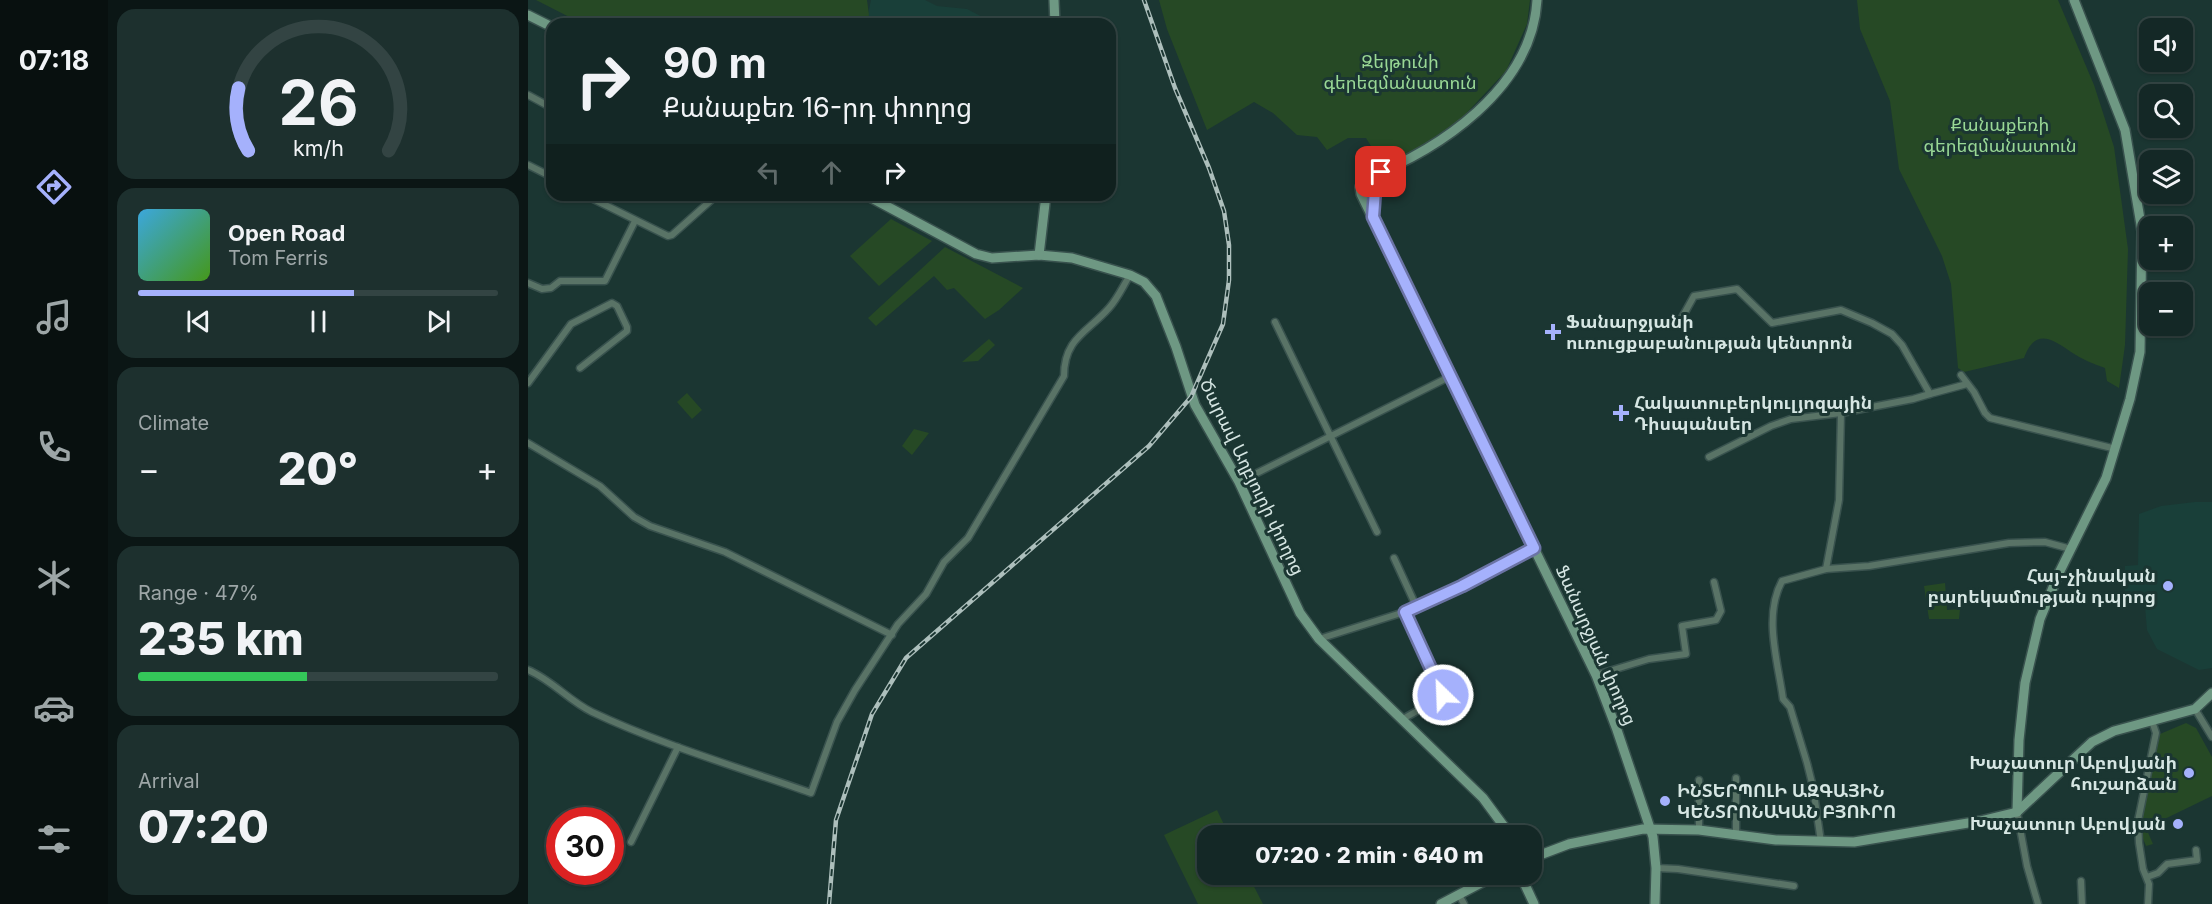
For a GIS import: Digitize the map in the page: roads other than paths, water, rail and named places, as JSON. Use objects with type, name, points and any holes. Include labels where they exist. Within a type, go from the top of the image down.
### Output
[{"type":"street","points":[[1054,0],[1055,18]]},
{"type":"street","name":"Ֆանարջյան փողոց","points":[[1537,0],[1536,14],[1524,51],[1506,79],[1484,104],[1460,127],[1421,154],[1364,179],[1360,187],[1361,194],[1449,377],[1596,675],[1651,829],[1656,868],[1655,904]]},
{"type":"street","points":[[2038,904],[2027,866],[2018,810],[2019,740],[2029,660],[2040,619],[2106,478],[2130,399],[2140,352],[2142,231],[2125,130],[2076,0]]},
{"type":"street","points":[[2018,810],[2022,741],[2032,659],[2043,620],[2062,573],[2109,479],[2133,400],[2142,352],[2145,237],[2141,202],[2127,128],[2094,39],[2076,0]]},
{"type":"street","points":[[528,15],[546,24]]},
{"type":"street","points":[[528,95],[546,105]]},
{"type":"street","points":[[528,165],[546,174]]},
{"type":"street","points":[[1373,217],[1375,190],[1381,172]]},
{"type":"street","points":[[597,201],[670,236],[710,201]]},
{"type":"street","name":"Ծարավ Աղբյուրի փողոց","points":[[877,201],[976,254],[992,258],[1039,255],[1072,258],[1130,275],[1144,282],[1156,296],[1195,405],[1239,482],[1300,614],[1318,639],[1483,798],[1503,825]]},
{"type":"street","points":[[1039,255],[1045,201]]},
{"type":"street","points":[[528,283],[542,290],[551,288],[560,281],[605,281],[635,220]]},
{"type":"street","points":[[528,670],[553,684],[577,704],[591,712],[678,747],[811,793],[837,722],[855,690],[907,612],[926,594],[944,562],[968,538],[1064,376],[1065,355],[1086,328],[1109,309],[1130,275]]},
{"type":"street","points":[[1680,323],[1694,296],[1737,289],[1772,323],[1841,310],[1892,334],[1910,357],[1930,394]]},
{"type":"street","points":[[528,383],[571,324],[612,303],[617,306],[627,331],[580,368]]},
{"type":"street","points":[[1275,322],[1377,532]]},
{"type":"street","points":[[1961,375],[1974,392],[1985,413],[1996,421],[2041,429],[2116,449]]},
{"type":"street","points":[[1239,482],[1449,377]]},
{"type":"street","points":[[1708,457],[1770,426],[1791,419],[1841,413],[1913,399],[1967,384]]},
{"type":"street","points":[[1826,569],[1839,500],[1841,413]]},
{"type":"street","points":[[528,443],[600,486],[634,517],[650,526],[725,552],[892,635]]},
{"type":"street","points":[[1821,842],[1807,763],[1790,707],[1783,699],[1773,629],[1776,602],[1782,581],[1826,569],[1869,566],[2008,543],[2045,542],[2071,549]]},
{"type":"street","points":[[1318,639],[1417,608],[1534,548]]},
{"type":"street","points":[[1394,558],[1417,608]]},
{"type":"street","points":[[1596,675],[1649,659],[1686,654],[1682,626],[1716,620],[1721,611],[1714,582]]},
{"type":"street","points":[[1401,720],[1442,697],[1443,693],[1405,612]]},
{"type":"street","points":[[1542,854],[1569,844],[1651,829],[1699,830],[1776,840],[1854,842],[1980,821],[2018,810],[2092,742],[2114,731],[2195,710],[2212,693]]},
{"type":"street","points":[[2195,710],[2212,737]]},
{"type":"street","points":[[2148,904],[2147,877],[2143,869],[2138,822],[2156,733],[2152,721]]},
{"type":"street","points":[[631,842],[678,747]]},
{"type":"street","points":[[1736,778],[1737,835]]},
{"type":"street","points":[[1699,780],[1699,830]]},
{"type":"street","points":[[2147,877],[2158,873],[2167,864],[2197,860],[2196,850]]},
{"type":"street","points":[[1656,868],[1678,869],[1794,886]]},
{"type":"street","points":[[2081,881],[2082,904]]},
{"type":"street","points":[[1441,904],[1478,885]]},
{"type":"street","points":[[1525,885],[1534,904]]},
{"type":"street","points":[[1460,895],[1464,904]]},
{"type":"railway","points":[[829,904],[836,820],[872,714],[906,658],[1149,446],[1191,397],[1223,324],[1229,280],[1229,245],[1224,211],[1209,168],[1175,88],[1144,0]]},
{"type":"place","name":"Ֆանարջյանի ուռուցքաբանության կենտրոն","points":[[1553,332]]},
{"type":"place","name":"Հակատուբերկուլյոզային Դիսպանսեր","points":[[1621,413]]},
{"type":"place","name":"Հայ-չինական բարեկամության դպրոց","points":[[2168,586]]},
{"type":"place","name":"Խաչատուր Աբովյանի հուշարձան","points":[[2189,773]]},
{"type":"place","name":"ԻՆՏԵՐՊՈԼԻ ԱԶԳԱՅԻՆ ԿԵՆՏՐՈՆԱԿԱՆ ԲՅՈՒՐՈ","points":[[1665,801]]},
{"type":"place","name":"Խաչատուր Աբովյան","points":[[2178,824]]},
{"type":"park label","name":"Զեյթունի գերեզմանատուն","points":[[1400,72]]},
{"type":"park label","name":"Քանաքեռի գերեզմանատուն","points":[[2000,135]]}]
